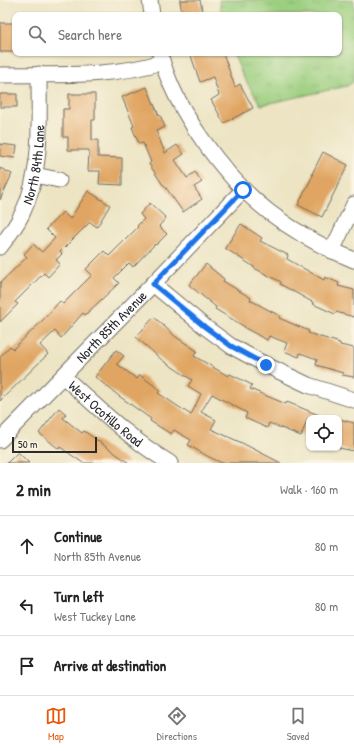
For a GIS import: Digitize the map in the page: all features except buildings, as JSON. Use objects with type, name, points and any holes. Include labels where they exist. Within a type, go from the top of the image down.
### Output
[{"type":"street","points":[[150,0],[152,12]]},
{"type":"street","points":[[0,75],[105,73],[146,67],[161,57],[181,105],[194,127],[217,160],[243,190],[269,212],[292,228],[332,251],[354,260]]},
{"type":"street","name":"North 84th Lane","points":[[0,247],[22,213],[29,196],[35,174],[39,134],[39,74]]},
{"type":"street","points":[[35,174],[59,180]]},
{"type":"street","name":"North 85th Avenue","points":[[0,440],[243,190]]},
{"type":"street","points":[[332,251],[354,204]]},
{"type":"street","points":[[153,284],[205,327],[231,346],[308,385],[354,400]]},
{"type":"street","name":"West Ocotillo Road","points":[[63,376],[108,416],[154,453],[170,463]]},
{"type":"green space","points":[[219,0],[354,0],[354,81],[347,86],[261,105],[244,78],[234,56],[342,56],[342,12],[221,12]]},
{"type":"route","points":[[243,190],[153,284],[205,327],[231,346],[266,365]]}]
